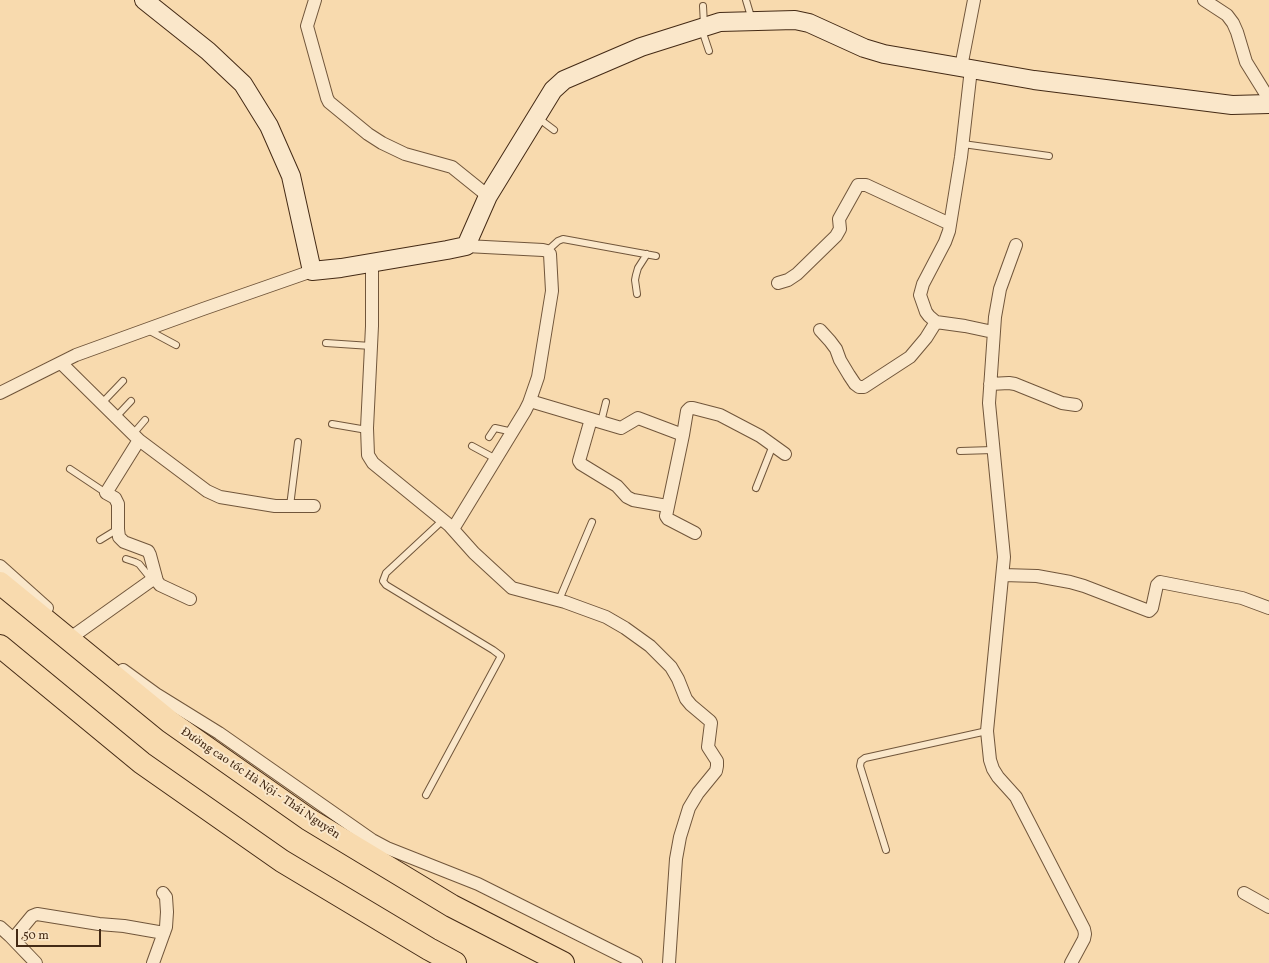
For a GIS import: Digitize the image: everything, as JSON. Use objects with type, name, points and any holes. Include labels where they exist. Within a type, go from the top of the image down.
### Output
[{"type":"highway","name":"Đường cao tốc Hà Nội - Thái Nguyên","points":[[0,583],[170,722],[308,819],[452,906],[563,963]]},
{"type":"highway","points":[[0,646],[142,763],[275,856],[429,950],[455,963]]},
{"type":"street","points":[[144,0],[208,51],[242,84],[269,126],[291,176],[312,271]]},
{"type":"street","points":[[315,0],[307,26],[329,102],[368,134],[382,143],[405,154],[452,167],[488,196]]},
{"type":"street","points":[[974,0],[966,68],[963,144],[950,224],[945,242],[920,295],[926,312],[936,322],[993,332]]},
{"type":"street","points":[[1204,0],[1227,16],[1233,23],[1246,62],[1269,99]]},
{"type":"street","points":[[466,246],[488,196],[553,90],[564,80],[641,47],[720,22],[795,20],[809,23],[864,48],[884,54],[1034,80],[1232,105],[1269,104]]},
{"type":"street","points":[[778,283],[788,280],[797,274],[836,236],[840,229],[839,219],[858,185],[866,185],[950,224]]},
{"type":"street","points":[[1016,245],[1000,289],[993,332],[989,403],[1003,541],[1003,575],[987,731],[990,760],[993,769],[998,777],[1016,797],[1084,929],[1084,939],[1071,963]]},
{"type":"street","points":[[0,393],[76,356],[312,271],[372,263],[466,246],[547,251],[550,254],[552,291],[538,377],[530,401],[513,432],[453,529]]},
{"type":"street","points":[[372,263],[371,346],[367,430],[368,455],[372,463],[443,520],[474,553],[512,588],[559,600],[606,617],[625,628],[650,646],[671,667],[678,679],[686,699],[711,723],[708,746],[717,766],[716,771],[698,793],[690,808],[680,837],[676,858],[669,963]]},
{"type":"street","points":[[820,330],[833,345],[849,375],[859,387],[864,387],[910,357],[926,338],[936,322]]},
{"type":"street","points":[[61,363],[136,437],[207,491],[220,497],[275,506],[314,506]]},
{"type":"street","points":[[990,384],[1015,384],[1062,403],[1076,405]]},
{"type":"street","points":[[530,401],[621,428],[638,418],[683,435]]},
{"type":"street","points":[[695,533],[668,519],[666,516],[687,410],[693,408],[720,415],[760,436],[785,454]]},
{"type":"street","points":[[596,421],[579,460],[581,464],[617,486],[627,497],[633,500],[667,506]]},
{"type":"street","points":[[136,437],[106,493],[115,498],[118,504],[118,529],[121,540],[148,551],[154,579],[160,585],[190,599]]},
{"type":"street","points":[[0,566],[95,650],[156,694],[219,733],[372,840],[387,848],[478,884],[636,963]]},
{"type":"street","points":[[1003,575],[1037,576],[1070,582],[1149,611],[1152,608],[1160,582],[1242,598],[1269,608]]},
{"type":"street","points":[[76,634],[154,579]]},
{"type":"street","points":[[153,963],[166,927],[166,896],[163,893]]},
{"type":"street","points":[[1244,893],[1269,906]]},
{"type":"street","points":[[13,938],[32,916],[37,914],[164,933]]},
{"type":"street","points":[[0,927],[13,938],[36,963]]},
{"type":"lane","points":[[746,0],[753,21]]},
{"type":"lane","points":[[703,6],[703,27],[709,51]]},
{"type":"lane","points":[[536,117],[554,130]]},
{"type":"lane","points":[[963,144],[1049,156]]},
{"type":"lane","points":[[547,251],[558,241],[563,239],[656,256]]},
{"type":"lane","points":[[637,294],[634,280],[638,268],[647,254]]},
{"type":"lane","points":[[148,330],[176,345]]},
{"type":"lane","points":[[326,343],[371,346]]},
{"type":"lane","points":[[102,403],[123,381]]},
{"type":"lane","points":[[116,417],[131,401]]},
{"type":"lane","points":[[596,421],[606,402]]},
{"type":"lane","points":[[136,437],[145,420]]},
{"type":"lane","points":[[332,424],[367,430]]},
{"type":"lane","points":[[489,437],[495,428],[513,432]]},
{"type":"lane","points":[[290,506],[298,442]]},
{"type":"lane","points":[[756,488],[773,445]]},
{"type":"lane","points":[[472,446],[496,459]]},
{"type":"lane","points":[[960,451],[993,450]]},
{"type":"lane","points":[[70,469],[106,493]]},
{"type":"lane","points":[[426,795],[501,656],[386,585],[383,581],[386,573],[443,520]]},
{"type":"lane","points":[[559,600],[592,522]]},
{"type":"lane","points":[[100,540],[118,529]]},
{"type":"lane","points":[[126,559],[139,564],[154,579]]},
{"type":"lane","points":[[886,850],[860,766],[861,761],[875,755],[987,731]]}]
